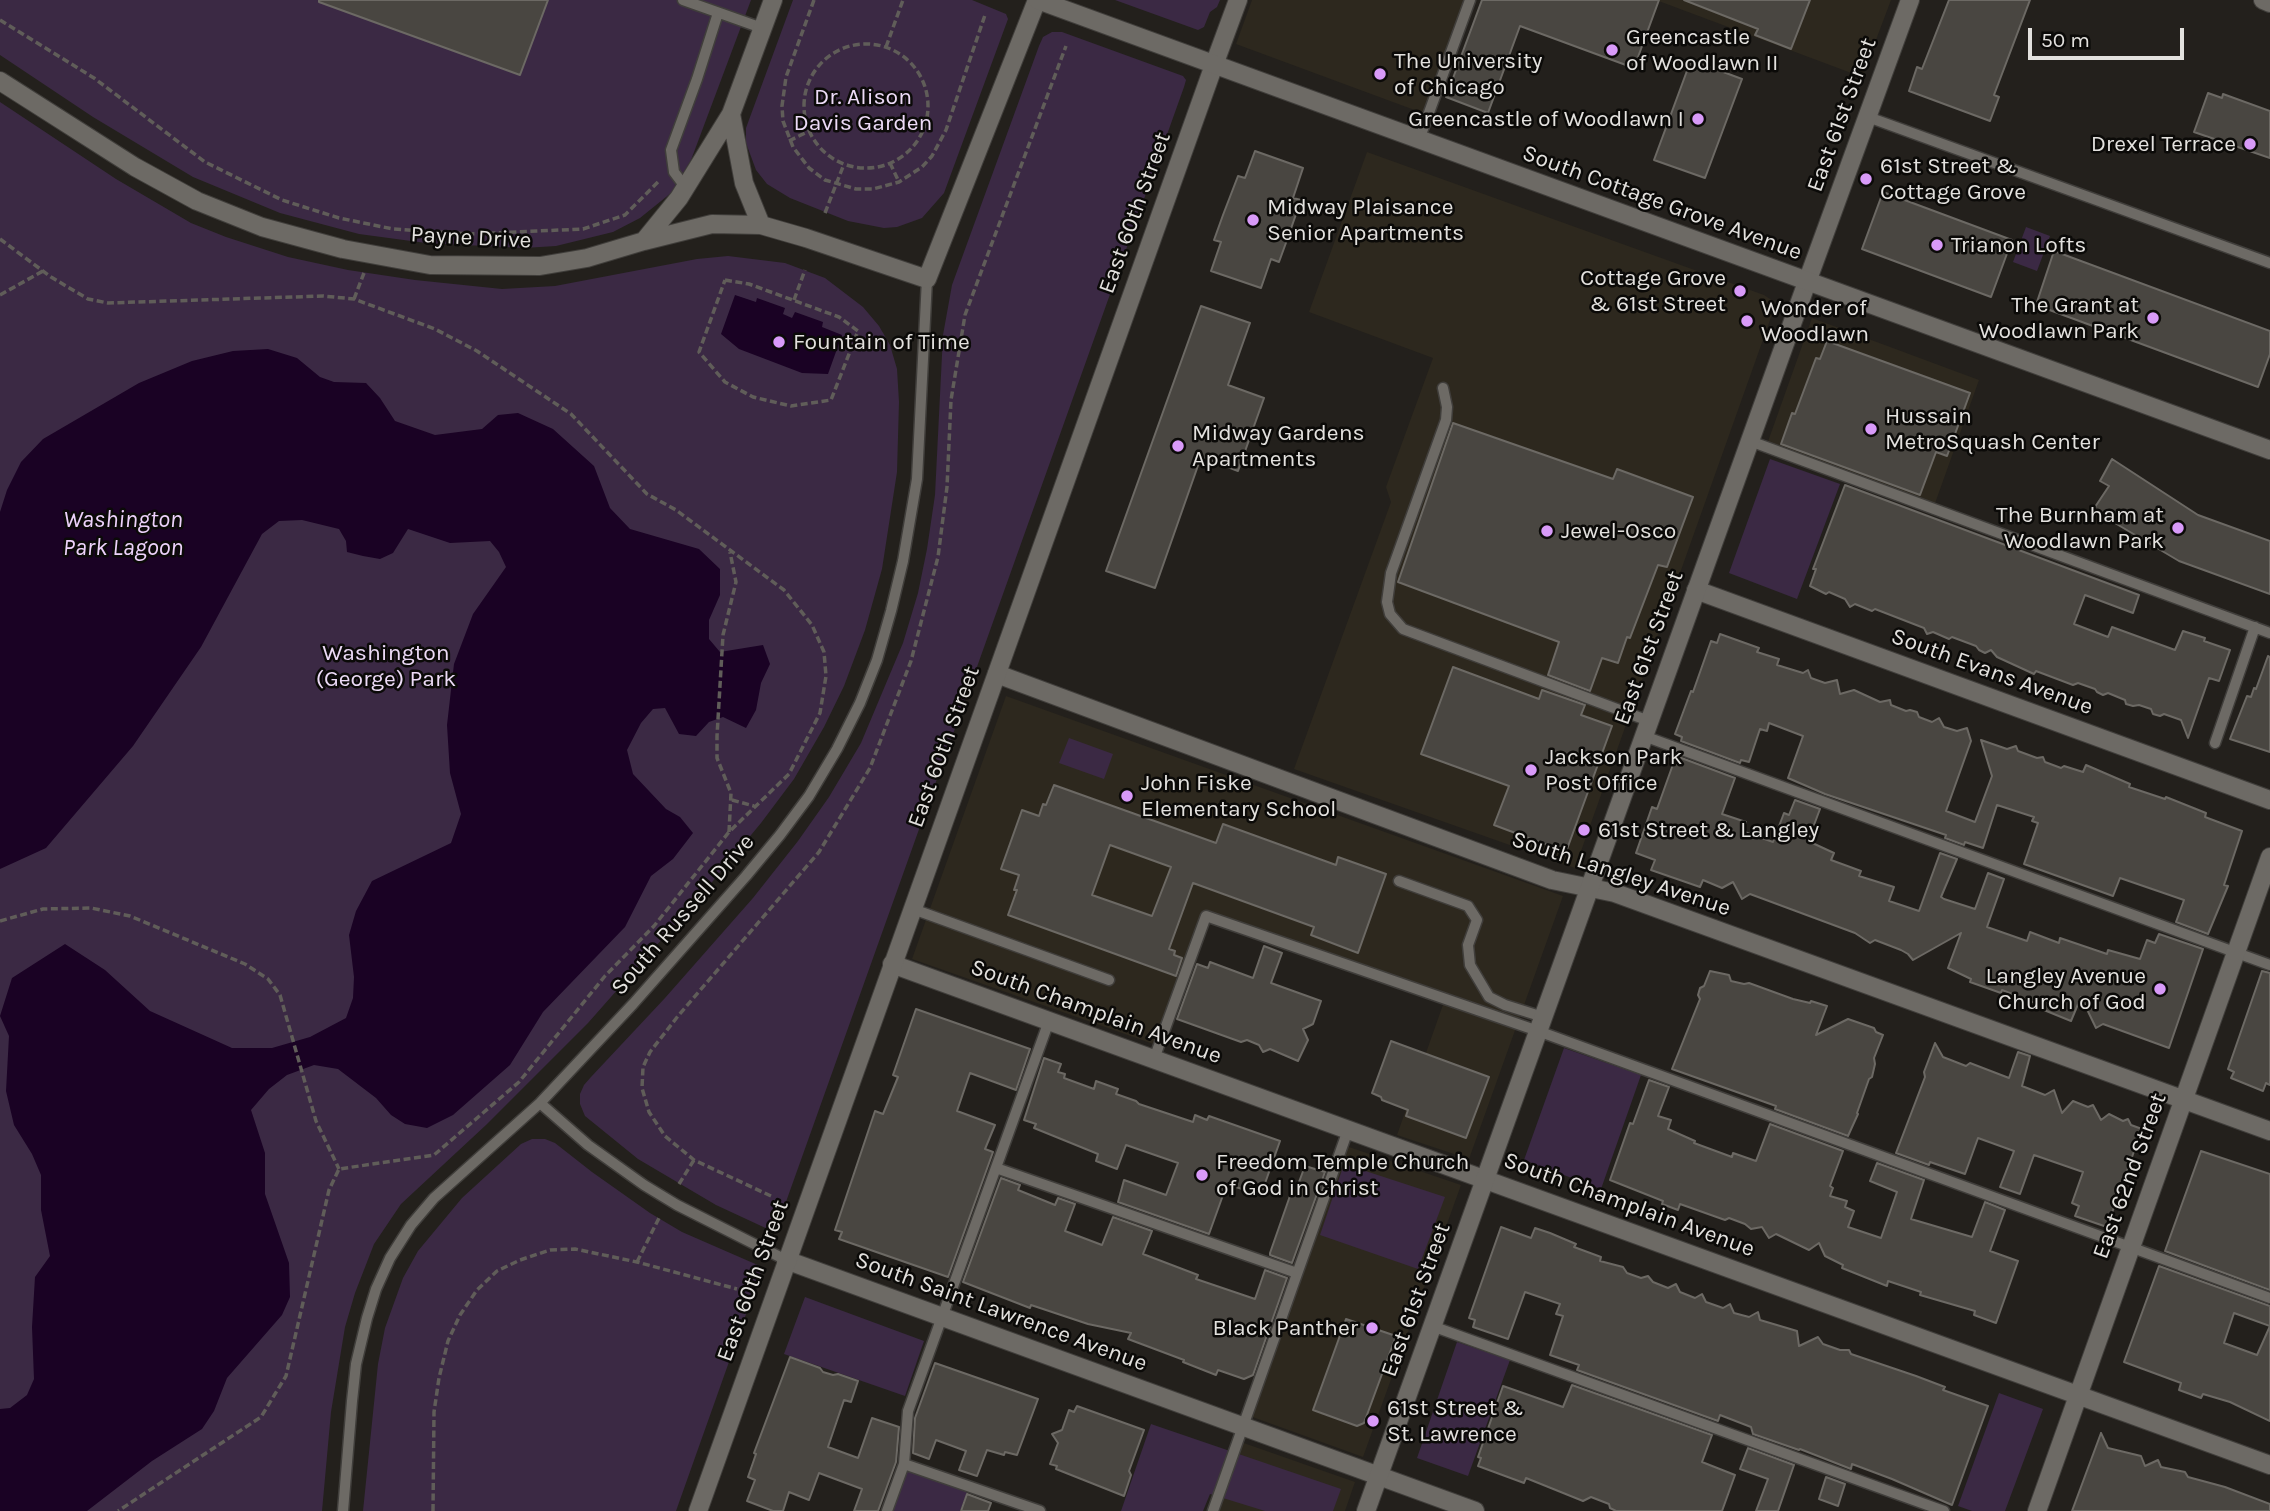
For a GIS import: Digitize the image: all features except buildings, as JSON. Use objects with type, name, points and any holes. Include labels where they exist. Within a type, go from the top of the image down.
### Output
[{"type":"street","points":[[644,241],[686,188],[731,114],[773,0]]},
{"type":"street","points":[[927,279],[1038,0]]},
{"type":"street","name":"South Cottage Grove Avenue","points":[[1038,0],[2270,450]]},
{"type":"street","name":"East 60th Street","points":[[698,1511],[1238,0]]},
{"type":"street","name":"East 61st Street","points":[[1366,1511],[1910,0]]},
{"type":"street","points":[[2263,0],[2270,3]]},
{"type":"street","name":"Payne Drive","points":[[0,81],[135,167],[197,201],[262,227],[343,249],[430,265],[540,266],[587,258],[712,224],[761,225],[927,279]]},
{"type":"street","points":[[731,114],[744,183],[761,225]]},
{"type":"street","name":"South Evans Avenue","points":[[1696,590],[2270,800]]},
{"type":"street","name":"South Langley Avenue","points":[[997,674],[1552,880],[1615,893],[2270,1131]]},
{"type":"street","name":"East 62nd Street","points":[[2037,1511],[2270,857]]},
{"type":"street","name":"South Champlain Avenue","points":[[892,964],[2270,1465]]},
{"type":"street","name":"South Saint Lawrence Avenue","points":[[786,1260],[1475,1511]]},
{"type":"lane","points":[[683,0],[762,28]]},
{"type":"lane","points":[[1419,140],[1470,0]]},
{"type":"lane","points":[[686,188],[674,172],[671,150],[718,13]]},
{"type":"lane","points":[[1868,117],[2270,263]]},
{"type":"lane","name":"South Russell Drive","points":[[344,1511],[356,1364],[376,1289],[390,1258],[411,1225],[434,1198],[540,1103],[634,1004],[780,835],[837,749],[860,704],[877,660],[891,611],[903,561],[917,479],[927,279]]},
{"type":"lane","points":[[1443,388],[1447,407],[1446,420],[1391,573],[1387,602],[1390,614],[1403,629],[1646,729],[2270,965]]},
{"type":"lane","points":[[1750,441],[2270,632]]},
{"type":"lane","points":[[2215,743],[2255,627]]},
{"type":"lane","points":[[1399,881],[1468,906],[1477,920],[1468,945],[1470,965],[1489,997],[1541,1024]]},
{"type":"lane","points":[[913,909],[1109,980]]},
{"type":"lane","points":[[1154,1059],[1206,916],[1541,1024],[2270,1298]]},
{"type":"lane","points":[[887,1511],[904,1464],[908,1411],[1049,1021]]},
{"type":"lane","name":"South Saint Lawrence Avenue","points":[[540,1103],[588,1145],[644,1185],[686,1210],[786,1260]]},
{"type":"lane","points":[[1213,1511],[1348,1129]]},
{"type":"lane","points":[[996,1168],[1297,1273]]},
{"type":"lane","points":[[1432,1326],[1944,1511]]},
{"type":"lane","points":[[904,1464],[1040,1511]]},
{"type":"path","points":[[814,0],[784,84],[782,106],[789,141],[809,168],[825,180],[836,185],[873,189],[899,182],[922,167],[940,144],[985,15]]},
{"type":"path","points":[[886,47],[903,0]]},
{"type":"path","points":[[0,20],[94,78],[205,162],[282,200],[339,218],[381,227],[470,234],[583,229],[625,215],[658,183],[671,159]]},
{"type":"path","points":[[867,44],[886,47],[912,64],[923,82],[928,113],[921,134],[908,152],[890,163],[872,167],[844,164],[830,157],[818,145],[810,131],[806,117],[806,95],[821,64],[847,47],[867,44]]},
{"type":"path","points":[[789,141],[810,131]]},
{"type":"path","points":[[890,163],[899,182]]},
{"type":"path","points":[[825,213],[844,164]]},
{"type":"path","points":[[377,238],[381,227]]},
{"type":"path","points":[[0,239],[43,271],[88,299],[108,303],[323,296],[354,299],[435,329],[477,351],[571,414],[647,494],[676,510],[785,590],[812,625],[824,652],[826,676],[820,713],[789,774],[729,832],[654,926],[605,976],[519,1082],[434,1155],[339,1169]]},
{"type":"path","points":[[794,300],[804,270]]},
{"type":"path","points":[[0,295],[43,271]]},
{"type":"path","points":[[354,299],[364,273]]},
{"type":"path","points":[[725,280],[749,284],[794,300],[839,317],[858,331],[831,400],[791,406],[753,397],[725,382],[699,352],[725,280]]},
{"type":"path","points":[[729,832],[732,800],[717,758],[717,736],[723,635],[736,582],[730,550]]},
{"type":"path","points":[[732,800],[754,806]]},
{"type":"path","points":[[0,921],[43,909],[67,908],[91,908],[130,916],[245,964],[268,979],[280,995],[316,1121],[339,1169]]},
{"type":"path","points":[[680,1184],[694,1160],[771,1196]]},
{"type":"path","points":[[118,1511],[261,1418],[286,1376],[329,1190],[339,1169]]},
{"type":"path","points":[[637,1262],[659,1218]]},
{"type":"path","points":[[433,1511],[434,1412],[448,1341],[460,1315],[477,1290],[496,1271],[550,1250],[575,1249],[637,1262],[737,1289]]},
{"type":"shaded area","name":"The University of Chicago","points":[[1252,0],[1470,0],[1428,115],[1236,44]]},
{"type":"shaded area","points":[[1656,0],[1891,0],[1862,77]]},
{"type":"shaded area","points":[[1367,152],[1764,295],[1773,301],[1775,306],[1575,868],[1294,769],[1391,502],[1386,487],[1433,358],[1309,312]]},
{"type":"shaded area","name":"Hussain MetroSquash Center","points":[[1812,318],[1979,380],[1933,509],[1766,447]]},
{"type":"shaded area","name":"John Fiske Elementary School","points":[[1006,696],[1563,896],[1469,1159],[1397,1135],[1445,999],[1206,916],[1159,1046],[912,959]]},
{"type":"shaded area","points":[[1343,1145],[1461,1185],[1363,1457],[1247,1415]]},
{"type":"shaded area","points":[[1238,1441],[1355,1482],[1345,1511],[1213,1511]]},
{"type":"green space","points":[[0,0],[751,0],[691,160],[671,193],[640,218],[613,232],[556,246],[524,248],[426,243],[359,234],[280,213],[193,177],[93,117],[0,55]]},
{"type":"green space","name":"Dr. Alison Davis Garden","points":[[793,0],[972,0],[1006,14],[1008,19],[944,193],[922,218],[897,227],[884,228],[848,221],[790,198],[767,184],[756,170],[746,143],[746,128]]},
{"type":"green space","points":[[1115,0],[1220,0],[1217,7],[1210,12],[1204,27],[1198,30]]},
{"type":"green space","points":[[1052,32],[1062,32],[1183,76],[1186,80],[777,1227],[772,1231],[716,1205],[638,1159],[585,1116],[580,1104],[580,1094],[591,1077],[753,898],[829,797],[861,743],[903,643],[918,593],[927,549],[935,495],[943,335],[952,285],[1039,46],[1043,37]]},
{"type":"green space","name":"Washington (George) Park","points":[[0,102],[116,179],[191,223],[288,257],[348,270],[502,289],[555,286],[697,259],[728,256],[785,263],[825,278],[863,307],[890,345],[897,369],[897,472],[882,569],[865,630],[844,686],[824,727],[794,779],[708,887],[588,1023],[486,1125],[401,1204],[374,1244],[345,1327],[331,1412],[322,1511],[0,1511]]},
{"type":"green space","points":[[2026,227],[2050,236],[2037,271],[2013,262]]},
{"type":"green space","points":[[1770,459],[1840,484],[1797,599],[1729,573]]},
{"type":"green space","points":[[1069,738],[1113,754],[1104,779],[1059,763]]},
{"type":"green space","points":[[1564,1048],[1641,1075],[1601,1189],[1524,1160]]},
{"type":"green space","points":[[532,1139],[545,1139],[555,1143],[650,1213],[682,1232],[762,1269],[676,1511],[363,1511],[378,1364],[385,1328],[403,1278],[418,1251],[462,1198],[521,1144]]},
{"type":"green space","points":[[1344,1164],[1445,1197],[1418,1269],[1320,1235]]},
{"type":"green space","points":[[805,1297],[924,1341],[905,1396],[784,1354]]},
{"type":"green space","points":[[1457,1342],[1510,1360],[1468,1476],[1417,1458]]},
{"type":"green space","points":[[1999,1393],[2043,1409],[2005,1511],[1972,1511],[1958,1506]]},
{"type":"green space","points":[[1151,1424],[1341,1489],[1333,1511],[1265,1511],[1210,1494],[1203,1511],[1121,1511]]},
{"type":"green space","points":[[906,1469],[968,1490],[960,1511],[890,1511]]},
{"type":"water","points":[[735,295],[756,302],[757,298],[785,308],[783,314],[792,318],[795,312],[823,322],[822,327],[842,335],[828,374],[802,373],[739,349],[721,334]]},
{"type":"water","name":"Washington Park Lagoon","points":[[268,349],[297,358],[320,377],[334,382],[366,383],[395,421],[435,435],[482,429],[498,415],[518,413],[553,429],[594,466],[610,508],[630,529],[699,549],[720,569],[720,595],[709,620],[709,639],[720,652],[763,645],[770,664],[761,683],[756,710],[746,728],[723,717],[709,722],[696,736],[679,734],[665,708],[653,709],[641,723],[627,750],[633,774],[666,809],[680,817],[693,833],[673,859],[651,876],[625,927],[543,1012],[510,1065],[453,1115],[427,1128],[405,1124],[338,1069],[314,1065],[287,1075],[269,1089],[251,1110],[265,1153],[265,1194],[289,1263],[290,1297],[282,1315],[227,1378],[214,1411],[202,1429],[152,1461],[87,1511],[0,1511],[0,1409],[10,1408],[27,1395],[34,1379],[32,1327],[35,1277],[50,1256],[41,1210],[41,1175],[14,1125],[6,1091],[9,1036],[0,1016],[12,978],[65,944],[105,970],[150,1011],[232,1048],[272,1048],[310,1037],[346,1018],[353,998],[354,977],[349,935],[356,911],[372,881],[451,843],[461,814],[450,773],[447,725],[454,664],[473,614],[506,567],[499,552],[490,541],[450,543],[408,529],[393,553],[380,559],[347,552],[346,541],[339,529],[302,520],[279,521],[262,534],[201,647],[133,746],[46,848],[0,869],[0,512],[21,462],[43,439],[139,383],[192,361],[233,351]]},
{"type":"place","name":"Greencastle of Woodlawn II","points":[[1612,50]]},
{"type":"place","name":"The University of Chicago","points":[[1380,74]]},
{"type":"place","name":"Greencastle of Woodlawn I","points":[[1698,119]]},
{"type":"place","name":"Drexel Terrace","points":[[2250,144]]},
{"type":"place","name":"61st Street & Cottage Grove","points":[[1866,179]]},
{"type":"place","name":"Midway Plaisance Senior Apartments","points":[[1253,220]]},
{"type":"place","name":"Trianon Lofts","points":[[1937,245]]},
{"type":"place","name":"Cottage Grove & 61st Street","points":[[1740,291]]},
{"type":"place","name":"The Grant at Woodlawn Park","points":[[2153,318]]},
{"type":"place","name":"Wonder of Woodlawn","points":[[1747,321]]},
{"type":"place","name":"Fountain of Time","points":[[779,342]]},
{"type":"place","name":"Hussain MetroSquash Center","points":[[1871,429]]},
{"type":"place","name":"Midway Gardens Apartments","points":[[1178,446]]},
{"type":"place","name":"The Burnham at Woodlawn Park","points":[[2178,528]]},
{"type":"place","name":"Jewel-Osco","points":[[1547,531]]},
{"type":"place","name":"Jackson Park Post Office","points":[[1531,770]]},
{"type":"place","name":"John Fiske Elementary School","points":[[1127,796]]},
{"type":"place","name":"61st Street & Langley","points":[[1584,830]]},
{"type":"place","name":"Langley Avenue Church of God","points":[[2160,989]]},
{"type":"place","name":"Freedom Temple Church of God in Christ","points":[[1202,1175]]},
{"type":"place","name":"Black Panther","points":[[1372,1328]]},
{"type":"place","name":"61st Street & St. Lawrence","points":[[1373,1421]]}]
